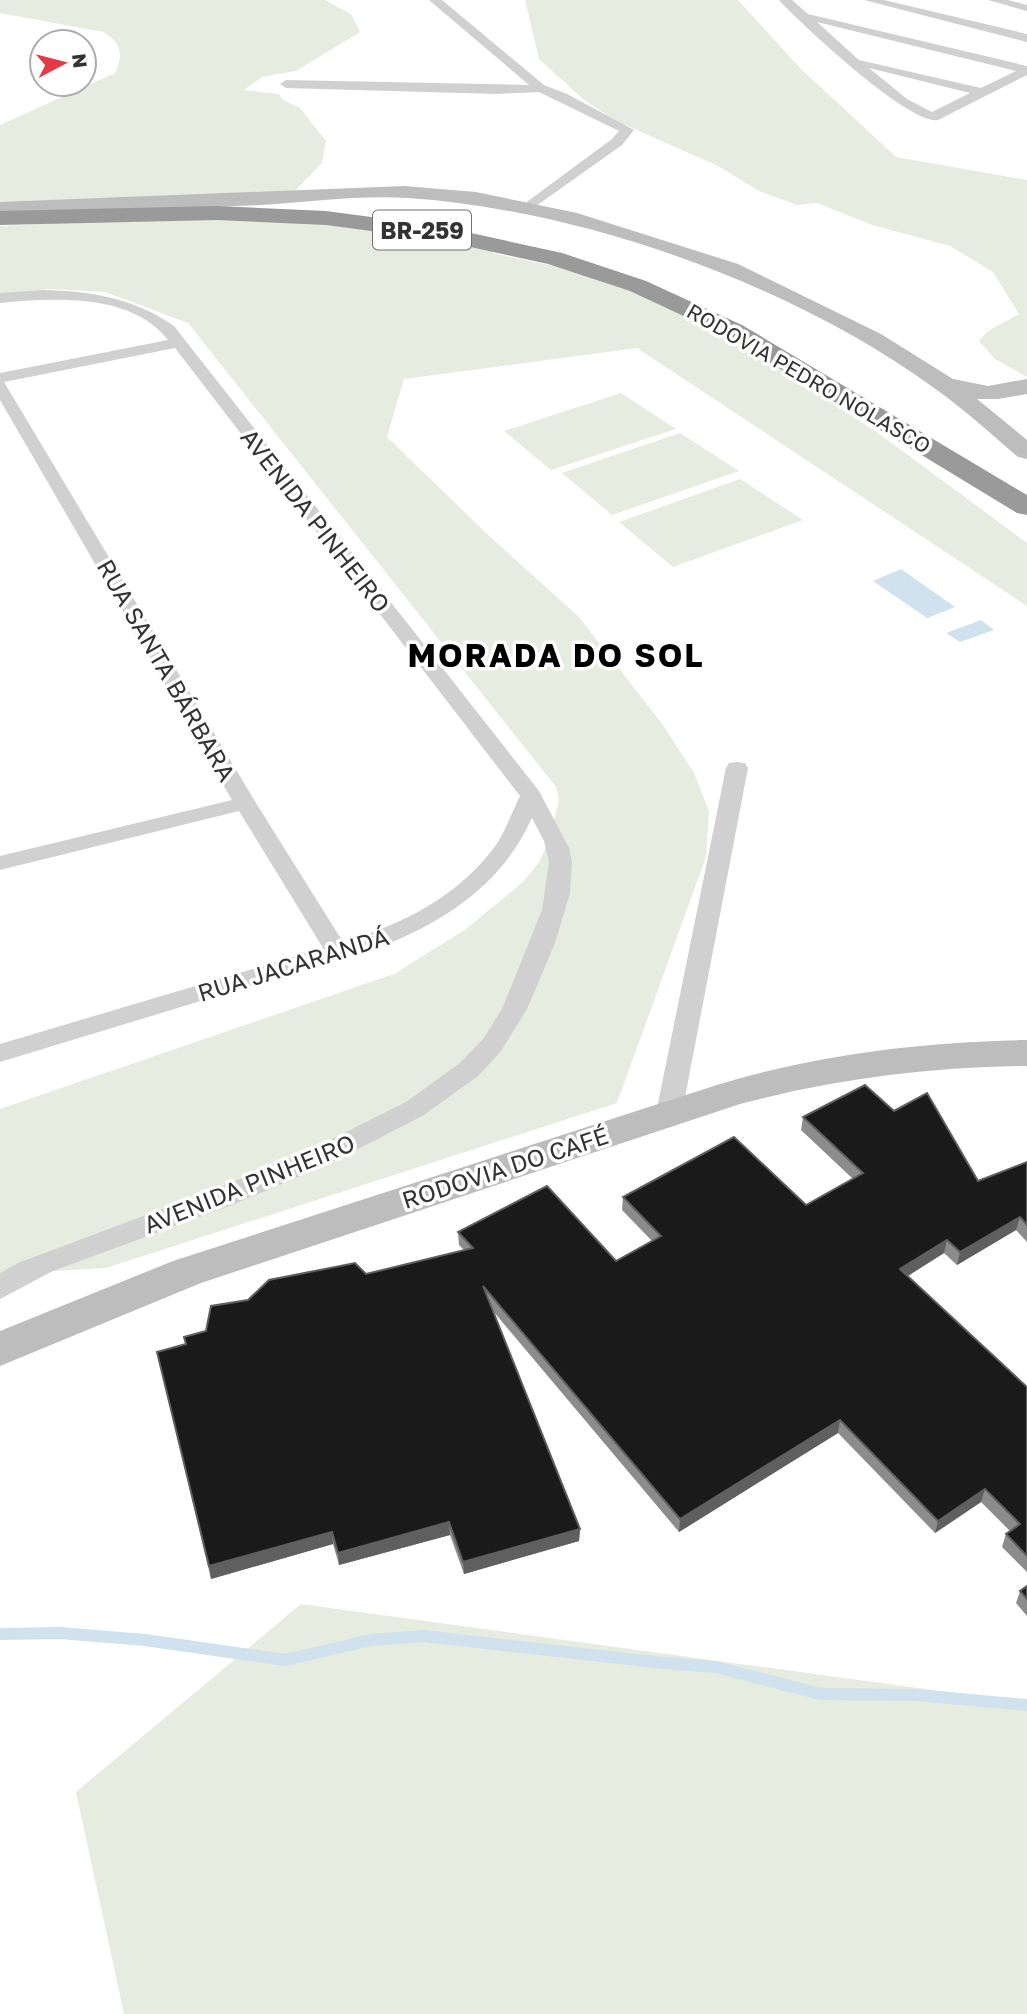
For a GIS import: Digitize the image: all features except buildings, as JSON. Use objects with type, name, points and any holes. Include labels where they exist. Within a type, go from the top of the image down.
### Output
[{"type":"highway","name":"RODOVIA PEDRO NOLASCO","points":[[0,218],[252,213],[362,222],[466,238],[554,258],[638,286],[733,330],[1027,507]]},
{"type":"highway","points":[[815,378],[1027,531]]},
{"type":"highway","points":[[966,470],[1027,497]]},
{"type":"street","points":[[435,0],[541,88],[625,129],[626,132],[529,207]]},
{"type":"street","points":[[785,0],[919,114],[933,117],[1027,70]]},
{"type":"street","points":[[870,0],[1027,38]]},
{"type":"street","points":[[994,0],[1027,8]]},
{"type":"street","points":[[805,15],[1027,70]]},
{"type":"street","points":[[858,62],[980,92]]},
{"type":"street","points":[[286,84],[496,90],[541,88]]},
{"type":"street","points":[[0,208],[404,192],[476,198],[529,207],[600,225],[731,268],[873,339],[943,383],[1027,452]]},
{"type":"street","name":"AVENIDA PINHEIRO","points":[[0,298],[54,295],[114,302],[152,317],[168,329],[176,343],[531,796],[559,851],[557,893],[552,914],[519,1002],[491,1046],[455,1081],[409,1111],[344,1147],[262,1183],[41,1265],[0,1288]]},
{"type":"street","points":[[0,378],[176,343]]},
{"type":"street","points":[[943,383],[972,392],[990,393],[1027,386]]},
{"type":"street","name":"RUA SANTA BÁRBARA","points":[[0,386],[245,803],[337,952]]},
{"type":"street","points":[[1027,422],[1027,436]]},
{"type":"street","points":[[669,1113],[737,768]]},
{"type":"street","name":"RUA JACARANDÁ","points":[[0,1053],[337,952],[437,914],[458,897],[505,848],[531,796]]},
{"type":"street","points":[[1,861],[245,803]]},
{"type":"street","name":"RODOVIA DO CAFÉ","points":[[0,1349],[105,1303],[187,1272],[669,1113],[783,1079],[825,1070],[938,1056],[1027,1053]]},
{"type":"shaded area","points":[[0,0],[325,0],[351,14],[360,32],[296,71],[262,77],[244,90],[279,94],[282,99],[300,108],[326,141],[322,163],[289,197],[0,210],[0,125],[60,98],[98,98],[98,81],[115,73],[120,55],[114,40],[98,31],[98,28],[81,28],[0,13]]},
{"type":"shaded area","points":[[525,0],[738,0],[801,69],[896,157],[1027,180],[1027,377],[995,359],[979,341],[988,331],[1019,314],[993,272],[950,246],[872,225],[817,203],[797,205],[759,191],[718,166],[614,120],[583,99],[539,59]]},
{"type":"shaded area","points":[[159,219],[343,222],[477,246],[496,254],[554,266],[630,290],[692,317],[743,345],[878,433],[1027,543],[1027,606],[637,348],[404,379],[387,437],[487,534],[579,617],[663,725],[694,773],[709,811],[706,857],[617,1103],[106,1268],[0,1274],[0,1109],[394,974],[466,929],[523,882],[539,862],[548,843],[559,801],[556,787],[188,323],[105,292],[50,289],[0,294],[0,226]]},
{"type":"shaded area","points":[[621,393],[676,429],[551,470],[504,431]]},
{"type":"shaded area","points":[[680,433],[739,471],[612,515],[562,473]]},
{"type":"shaded area","points":[[740,479],[803,520],[673,567],[619,522]]},
{"type":"shaded area","points":[[301,1604],[1027,1703],[1027,2014],[124,2014],[76,1792]]},
{"type":"water","points":[[901,569],[955,607],[927,618],[873,581]]},
{"type":"water","points":[[981,620],[994,630],[960,642],[946,633]]},
{"type":"waterway","points":[[0,1634],[60,1633],[145,1640],[285,1660],[371,1640],[424,1636],[715,1667],[821,1694],[916,1695],[1027,1705]]},
{"type":"district","name":"MORADA DO SOL","points":[[556,655]]}]
